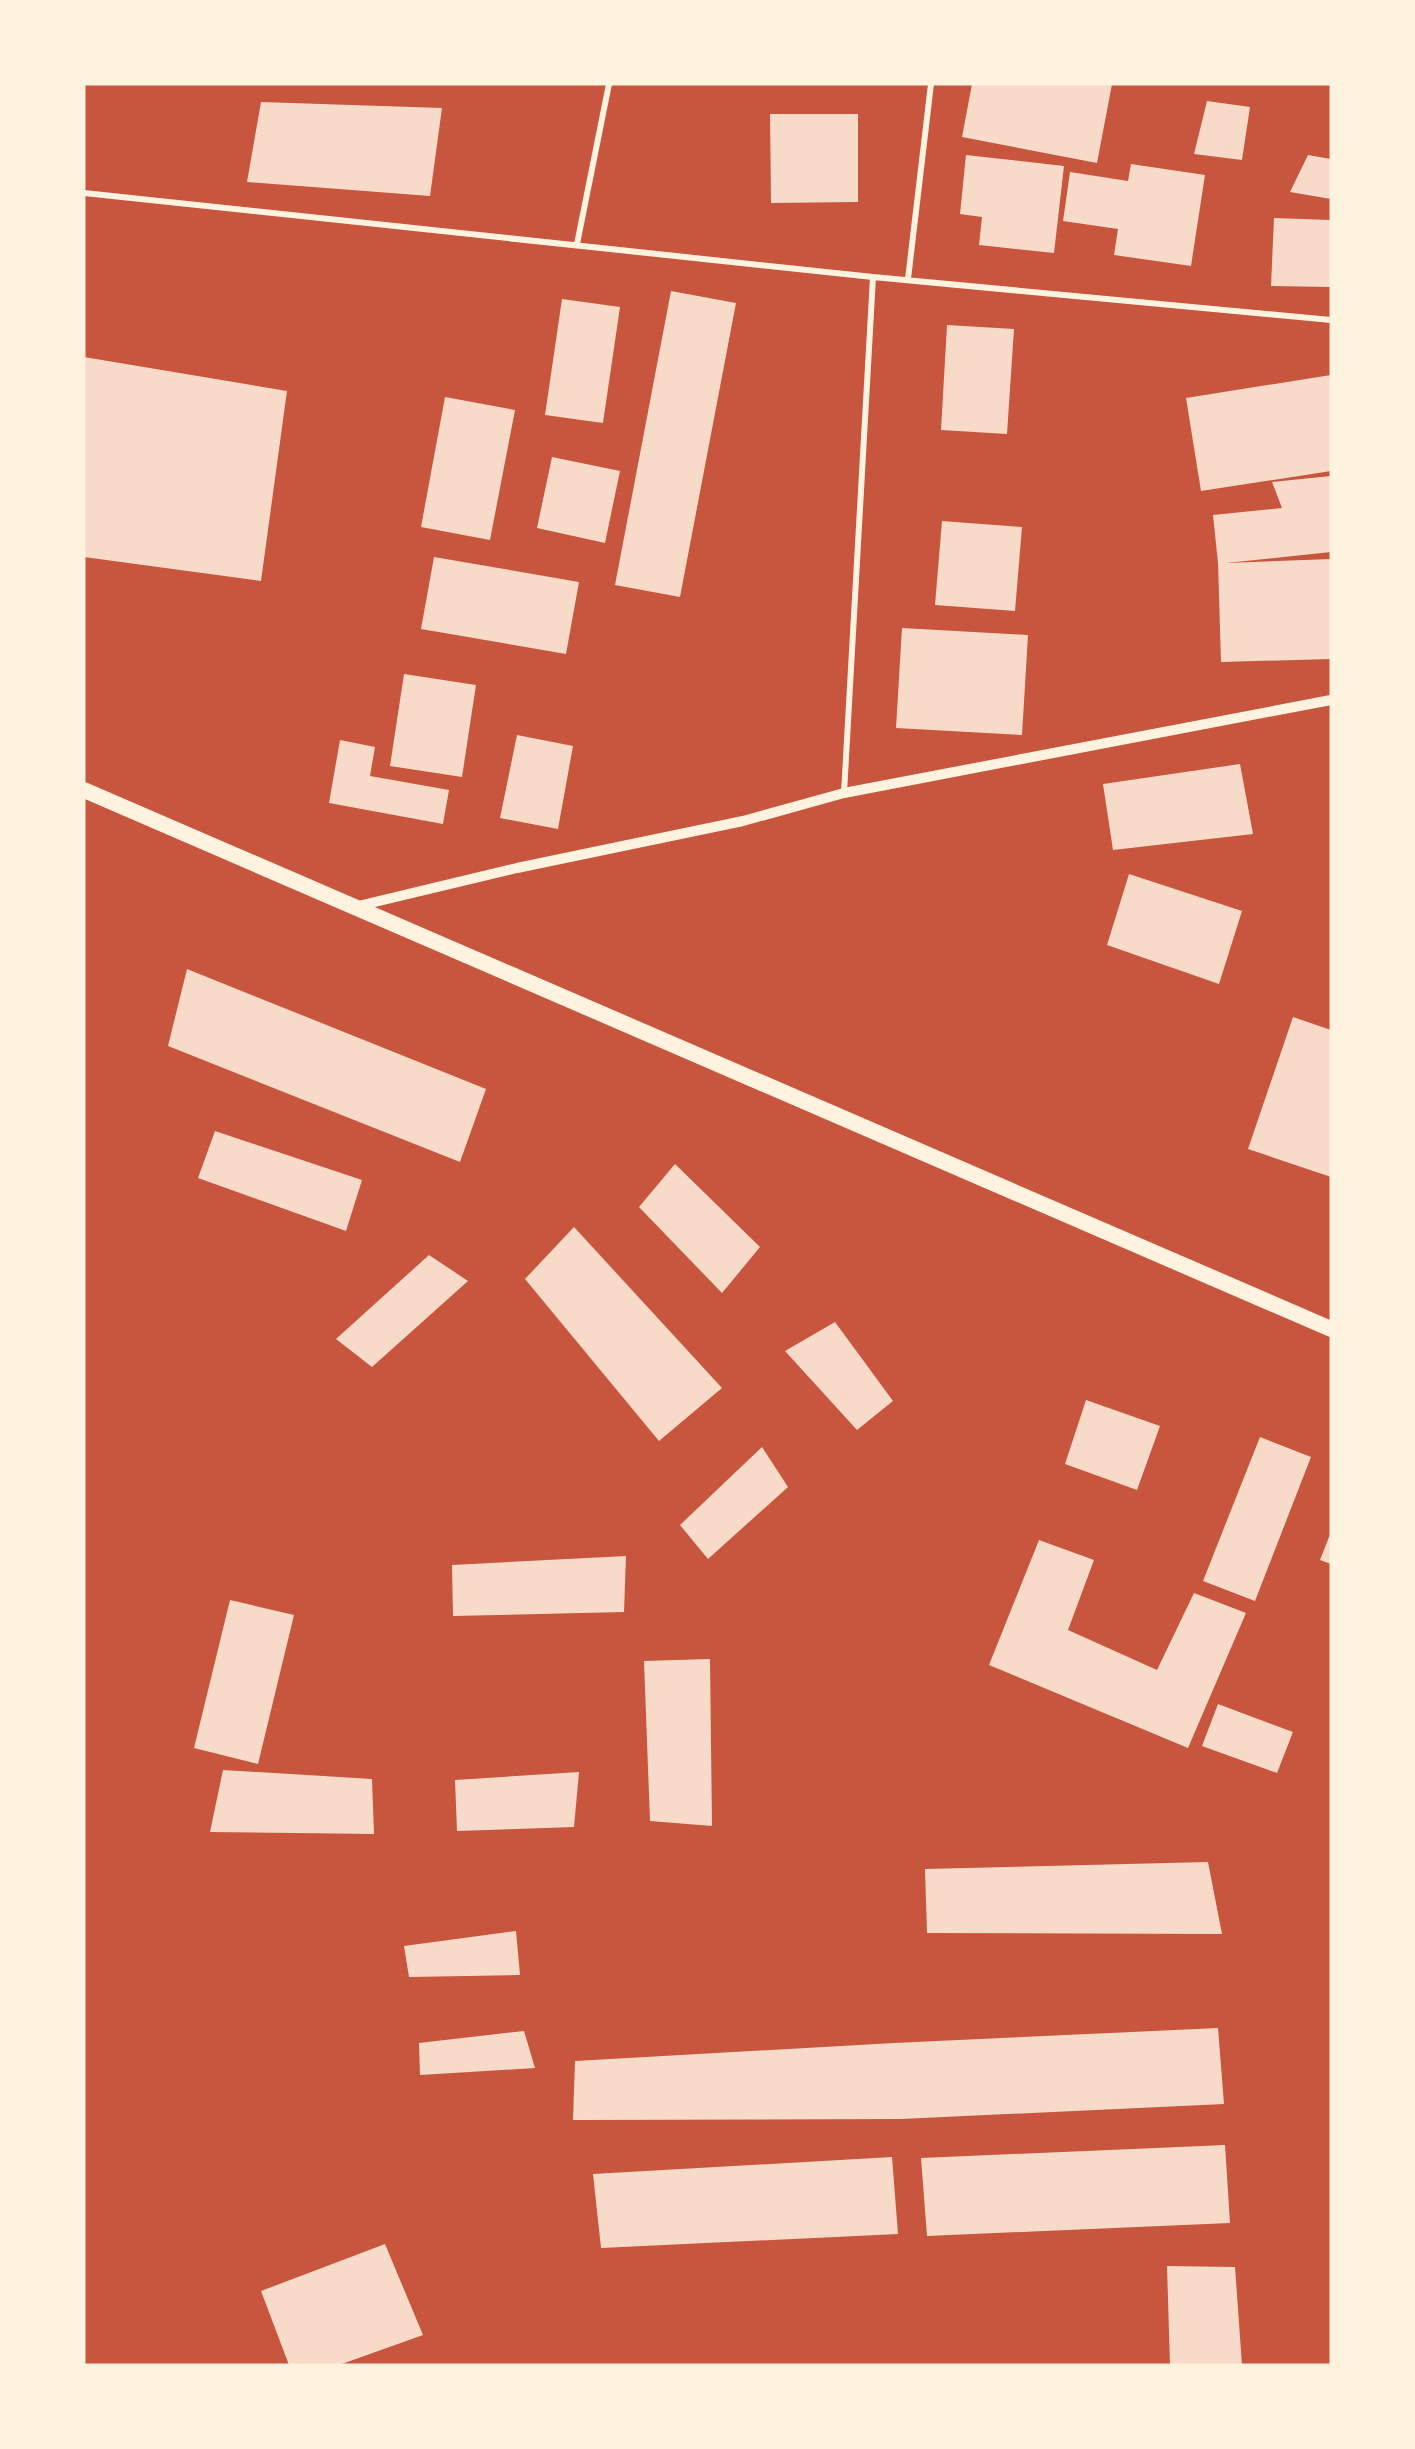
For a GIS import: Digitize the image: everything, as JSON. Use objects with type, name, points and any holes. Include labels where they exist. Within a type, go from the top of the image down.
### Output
[{"type":"highway","points":[[84,790],[1331,1329]]},
{"type":"street","points":[[577,244],[609,84]]},
{"type":"street","points":[[908,279],[931,84]]},
{"type":"street","points":[[84,193],[873,277],[1331,320]]},
{"type":"street","points":[[844,793],[873,277]]},
{"type":"street","points":[[353,907],[517,868],[742,821],[844,793],[1331,700]]},
{"type":"building","points":[[972,84],[1112,84],[1097,163],[962,137]]},
{"type":"building","points":[[1207,101],[1250,107],[1242,160],[1194,154]]},
{"type":"building","points":[[261,102],[442,108],[430,196],[247,182]]},
{"type":"building","points":[[770,114],[858,114],[858,202],[771,203]]},
{"type":"building","points":[[966,155],[1064,166],[1054,253],[979,245],[982,217],[960,214]]},
{"type":"building","points":[[1308,155],[1331,159],[1331,199],[1290,192]]},
{"type":"building","points":[[1131,164],[1205,175],[1191,266],[1114,255],[1118,229],[1063,221],[1070,172],[1128,181]]},
{"type":"building","points":[[1274,218],[1331,220],[1331,287],[1271,286]]},
{"type":"building","points":[[671,291],[736,303],[680,597],[615,585]]},
{"type":"building","points":[[562,299],[620,307],[603,423],[545,415]]},
{"type":"building","points":[[947,325],[1014,329],[1007,434],[941,430]]},
{"type":"building","points":[[84,357],[287,391],[261,581],[84,557]]},
{"type":"building","points":[[1331,375],[1331,471],[1201,491],[1186,398]]},
{"type":"building","points":[[445,397],[515,410],[490,540],[421,527]]},
{"type":"building","points":[[552,457],[620,471],[605,543],[537,528]]},
{"type":"building","points":[[1331,476],[1331,552],[1226,563],[1331,559],[1331,659],[1221,662],[1218,563],[1213,515],[1282,508],[1272,482]]},
{"type":"building","points":[[942,521],[1022,527],[1015,611],[935,605]]},
{"type":"building","points":[[434,557],[579,582],[566,654],[421,629]]},
{"type":"building","points":[[902,628],[1028,635],[1022,735],[896,728]]},
{"type":"building","points":[[404,674],[476,685],[462,777],[390,766]]},
{"type":"building","points":[[517,735],[573,746],[558,829],[500,818]]},
{"type":"building","points":[[340,740],[375,747],[370,776],[449,790],[443,824],[329,803]]},
{"type":"building","points":[[1240,764],[1253,834],[1113,850],[1103,784]]},
{"type":"building","points":[[1129,874],[1242,911],[1219,984],[1107,945]]},
{"type":"building","points":[[187,969],[486,1089],[460,1162],[168,1046]]},
{"type":"building","points":[[1293,1017],[1331,1030],[1331,1177],[1248,1149]]},
{"type":"building","points":[[215,1131],[362,1180],[346,1231],[198,1178]]},
{"type":"building","points":[[675,1164],[760,1247],[722,1293],[639,1207]]},
{"type":"building","points":[[574,1227],[722,1388],[659,1441],[525,1279]]},
{"type":"building","points":[[429,1255],[468,1281],[372,1367],[336,1339]]},
{"type":"building","points":[[835,1322],[893,1401],[857,1430],[785,1351]]},
{"type":"building","points":[[1086,1400],[1160,1426],[1137,1490],[1065,1464]]},
{"type":"building","points":[[1260,1437],[1311,1457],[1255,1601],[1203,1581]]},
{"type":"building","points":[[762,1447],[788,1487],[708,1559],[680,1525]]},
{"type":"building","points":[[1331,1532],[1331,1564],[1320,1560]]},
{"type":"building","points":[[1039,1540],[1094,1560],[1068,1630],[1157,1670],[1194,1593],[1246,1613],[1188,1748],[989,1665]]},
{"type":"building","points":[[626,1556],[624,1612],[453,1616],[452,1565]]},
{"type":"building","points":[[230,1600],[294,1615],[258,1764],[194,1748]]},
{"type":"building","points":[[710,1659],[712,1826],[650,1821],[644,1661]]},
{"type":"building","points":[[1218,1704],[1293,1732],[1277,1773],[1202,1746]]},
{"type":"building","points":[[223,1770],[372,1779],[374,1834],[210,1832]]},
{"type":"building","points":[[579,1772],[574,1827],[457,1831],[455,1780]]},
{"type":"building","points":[[1208,1862],[1222,1934],[927,1933],[925,1869]]},
{"type":"building","points":[[516,1931],[520,1975],[409,1977],[404,1946]]},
{"type":"building","points":[[1218,2028],[1224,2104],[901,2119],[573,2120],[575,2061]]},
{"type":"building","points":[[524,2031],[535,2068],[420,2075],[419,2043]]},
{"type":"building","points":[[1225,2145],[1230,2223],[927,2236],[921,2158]]},
{"type":"building","points":[[892,2157],[898,2234],[601,2248],[593,2174]]},
{"type":"building","points":[[385,2244],[423,2335],[339,2365],[289,2365],[261,2291]]},
{"type":"building","points":[[1167,2266],[1235,2267],[1242,2365],[1170,2365]]}]
